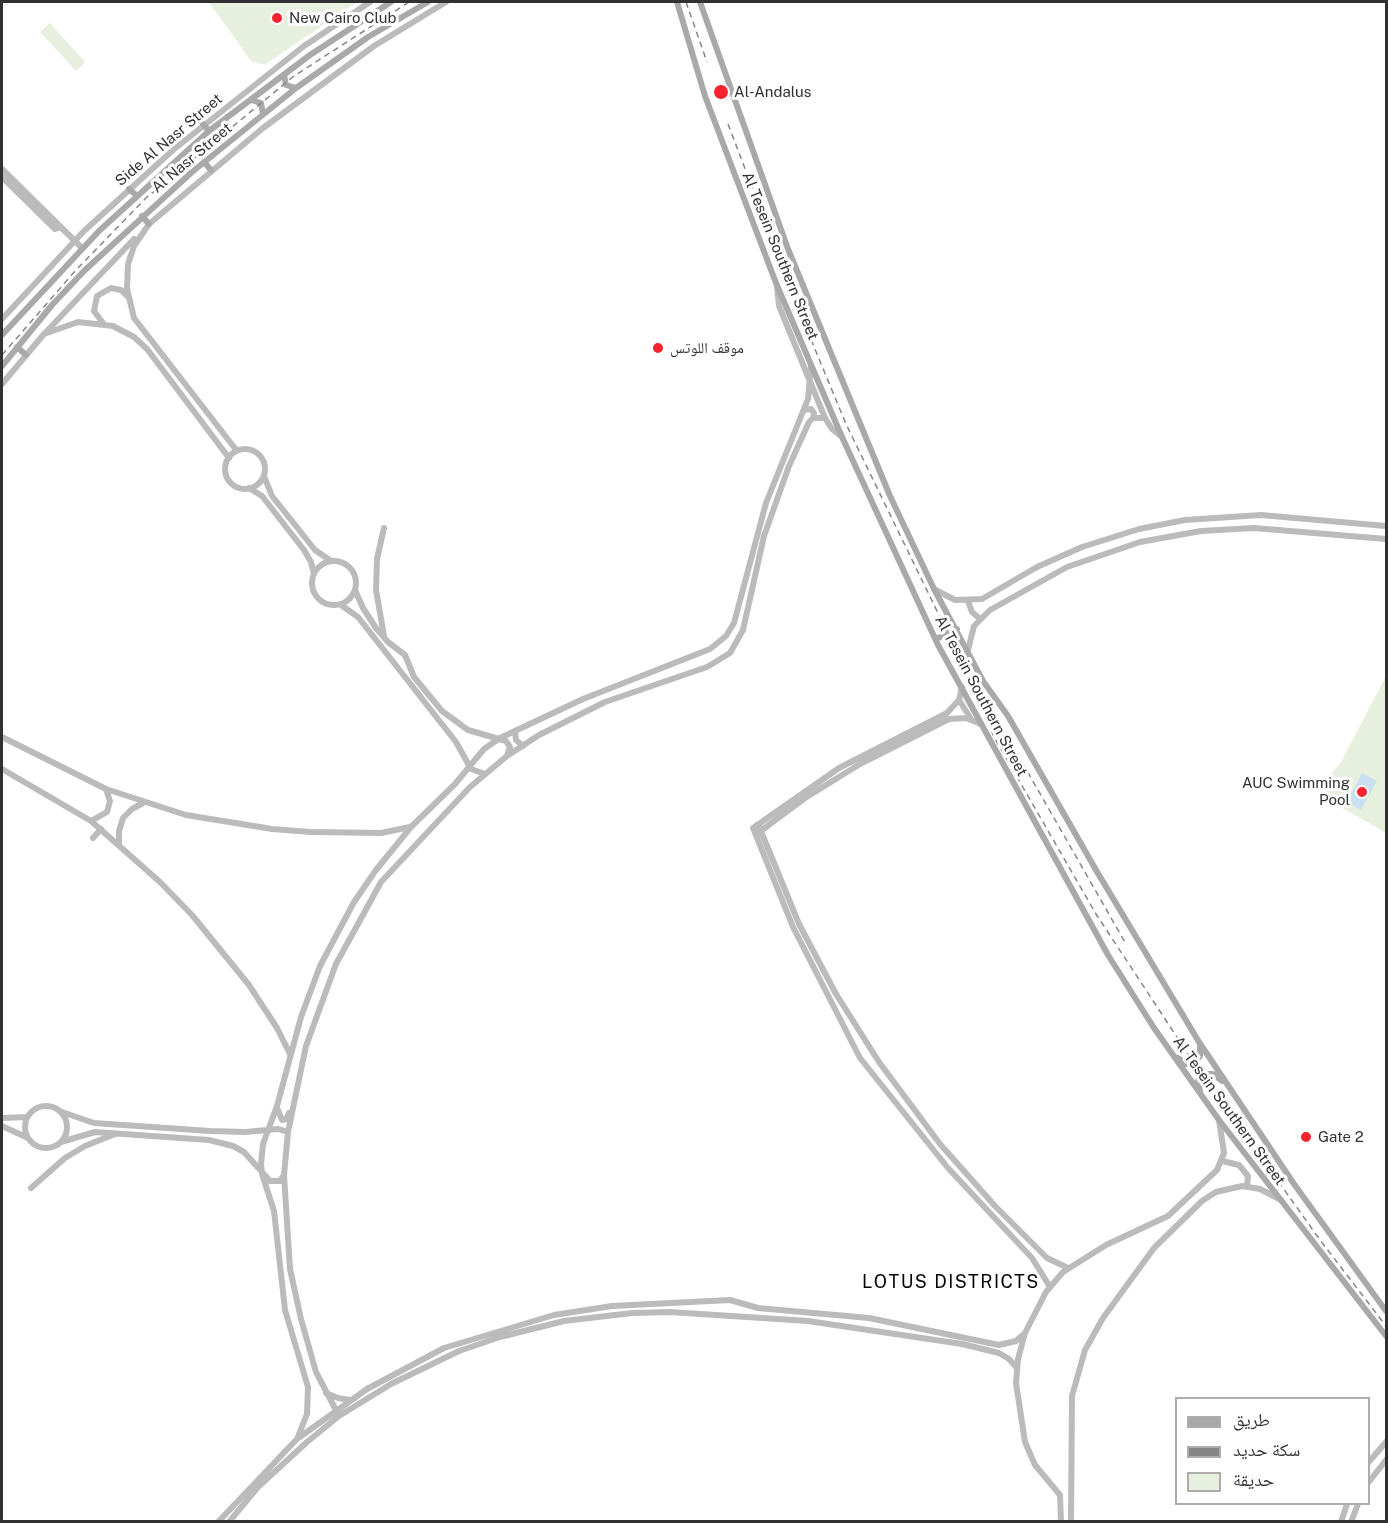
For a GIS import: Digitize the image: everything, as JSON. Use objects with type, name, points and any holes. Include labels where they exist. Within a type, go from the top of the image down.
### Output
[{"type":"main road","name":"Al Nasr Street","points":[[2,335],[82,248],[136,195],[209,131],[284,75],[391,2]]},
{"type":"main road","name":"Al Nasr Street","points":[[2,366],[85,270],[204,162],[296,88],[368,37],[428,2]]},
{"type":"main road","name":"Al Tesein Southern Street","points":[[677,2],[708,105],[776,283],[843,437],[936,639],[981,724],[1108,955],[1169,1050],[1219,1120],[1386,1336]]},
{"type":"main road","name":"Al Tesein Southern Street","points":[[700,2],[788,249],[881,476],[934,589],[1199,1042],[1294,1184],[1386,1311]]},
{"type":"main road","points":[[407,14],[412,22]]},
{"type":"main road","points":[[284,75],[286,85],[296,88]]},
{"type":"main road","points":[[250,100],[261,103],[262,114]]},
{"type":"main road","points":[[203,124],[209,131]]},
{"type":"main road","points":[[204,162],[211,170]]},
{"type":"main road","points":[[129,189],[136,195]]},
{"type":"main road","points":[[142,216],[149,224]]},
{"type":"main road","points":[[17,346],[26,355]]},
{"type":"main road","points":[[936,639],[957,629]]},
{"type":"main road","points":[[1169,1050],[1184,1063],[1192,1064],[1200,1056],[1199,1042]]},
{"type":"main road","points":[[1201,1093],[1199,1079],[1206,1073],[1213,1074],[1228,1085]]},
{"type":"street","name":"Side Al Nasr Street","points":[[2,319],[75,240],[203,124],[304,46],[370,2]]},
{"type":"street","points":[[2,384],[59,315],[149,224],[211,170],[300,99],[412,22],[446,2]]},
{"type":"street","points":[[2,169],[82,248]]},
{"type":"street","points":[[2,177],[55,229],[61,227]]},
{"type":"street","points":[[142,231],[129,258],[128,296],[137,322],[237,451]]},
{"type":"street","points":[[776,283],[779,306],[825,418],[832,429],[843,437]]},
{"type":"street","points":[[103,323],[94,311],[97,296],[105,290],[114,288],[128,296]]},
{"type":"street","points":[[44,334],[72,323],[103,323],[123,330],[143,345],[229,458]]},
{"type":"street","points":[[262,1174],[262,1154],[290,1054],[301,1017],[328,950],[364,887],[411,827],[461,777],[484,749],[500,738],[619,684],[715,646],[732,627],[763,512],[808,399],[811,363]]},
{"type":"street","points":[[337,1413],[316,1372],[290,1269],[284,1175],[288,1132],[306,1046],[318,1008],[355,927],[381,882],[470,787],[507,756],[605,702],[707,667],[722,659],[732,650],[743,630],[772,510],[804,430],[813,418],[814,413],[811,409],[804,410]]},
{"type":"street","points":[[813,418],[825,418]]},
{"type":"street","points":[[485,774],[474,771],[469,765],[456,742],[358,617],[341,605],[327,604],[317,597],[313,589],[314,575],[311,562],[304,550],[262,496],[229,481],[225,469],[229,458],[237,451],[247,449],[257,453],[264,463],[265,482],[272,496],[320,555],[331,562],[344,564],[351,569],[363,609],[385,640],[405,655],[414,677],[450,718],[468,730],[500,738],[510,747],[507,756]]},
{"type":"street","points":[[248,488],[256,485],[264,474]]},
{"type":"street","points":[[934,589],[949,598],[968,601],[988,596],[1037,567],[1096,542],[1185,519],[1239,515],[1386,526]]},
{"type":"street","points":[[384,528],[377,559],[376,590],[385,640]]},
{"type":"street","points":[[968,650],[971,631],[980,618],[1050,575],[1125,546],[1186,533],[1254,528],[1386,539]]},
{"type":"street","points":[[1124,533],[1120,540],[1125,546]]},
{"type":"street","points":[[1096,542],[1103,546],[1101,554]]},
{"type":"street","points":[[314,575],[319,568],[331,562]]},
{"type":"street","points":[[341,605],[348,601],[356,590]]},
{"type":"street","points":[[741,596],[750,598]]},
{"type":"street","points":[[968,601],[970,610],[980,618]]},
{"type":"street","points":[[962,687],[959,700],[947,713],[838,768],[753,828],[758,833],[796,925],[860,1058],[948,1168],[1032,1258],[1050,1287]]},
{"type":"street","points":[[959,700],[971,719]]},
{"type":"street","points":[[758,833],[805,798],[880,753],[949,719],[971,719],[981,724]]},
{"type":"street","points":[[515,731],[516,740],[523,746]]},
{"type":"street","points":[[2,737],[106,789],[186,815],[272,829],[363,834],[388,833],[411,827]]},
{"type":"street","points":[[2,768],[92,821],[160,882],[209,935],[249,985],[277,1028],[290,1054]]},
{"type":"street","points":[[461,777],[470,787]]},
{"type":"street","points":[[92,821],[106,812],[110,801],[106,789]]},
{"type":"street","points":[[119,845],[118,831],[123,819],[132,809],[144,803]]},
{"type":"street","points":[[93,838],[101,829]]},
{"type":"street","points":[[796,925],[841,1003],[910,1106],[995,1206],[1047,1258],[1068,1268]]},
{"type":"street","points":[[28,1138],[25,1127],[27,1117],[31,1111],[44,1105],[54,1107],[83,1121],[210,1131],[288,1132]]},
{"type":"street","points":[[277,1106],[279,1118],[284,1120],[293,1106]]},
{"type":"street","points":[[62,1142],[68,1127],[63,1112]]},
{"type":"street","points":[[2,1118],[27,1117]]},
{"type":"street","points":[[13,1130],[16,1124],[14,1118]]},
{"type":"street","points":[[1061,1521],[1060,1496],[1038,1470],[1027,1449],[1017,1397],[1017,1368],[1025,1333],[1050,1287],[1068,1268],[1106,1245],[1168,1216],[1217,1170],[1222,1161],[1224,1146],[1219,1120]]},
{"type":"street","points":[[82,1134],[80,1126],[83,1121]]},
{"type":"street","points":[[2,1126],[28,1138],[42,1148],[55,1147],[82,1134],[119,1133],[209,1140],[233,1146],[244,1152],[262,1174],[272,1197],[285,1311],[304,1371],[309,1406],[305,1423],[297,1439]]},
{"type":"street","points":[[209,1140],[210,1131]]},
{"type":"street","points":[[31,1188],[46,1173],[75,1152],[119,1133]]},
{"type":"street","points":[[1222,1161],[1239,1165],[1248,1176],[1247,1186]]},
{"type":"street","points":[[262,1174],[274,1182],[280,1181],[284,1175]]},
{"type":"street","points":[[1071,1521],[1072,1396],[1077,1372],[1090,1339],[1148,1255],[1174,1227],[1209,1196],[1229,1188],[1247,1186],[1264,1191],[1281,1201]]},
{"type":"street","points":[[272,1197],[278,1192],[286,1193]]},
{"type":"street","points":[[218,1521],[351,1400],[396,1372],[444,1348],[554,1315],[612,1306],[735,1301],[749,1306],[869,1318],[999,1345],[1016,1341],[1025,1333]]},
{"type":"street","points":[[714,1302],[714,1315]]},
{"type":"street","points":[[742,1316],[748,1311],[749,1306]]},
{"type":"street","points":[[229,1521],[255,1485],[297,1439],[337,1413],[424,1366],[500,1337],[570,1320],[632,1313],[742,1316],[808,1321],[919,1336],[999,1353],[1017,1368]]},
{"type":"street","points":[[304,1371],[312,1379],[316,1372]]},
{"type":"street","points":[[326,1393],[351,1400]]},
{"type":"street","points":[[1370,1462],[1386,1442]]},
{"type":"street","points":[[1370,1480],[1386,1460]]},
{"type":"street","points":[[1341,1521],[1346,1505]]},
{"type":"street","points":[[1352,1521],[1357,1505]]},
{"type":"green space","name":"New Cairo Club","points":[[209,2],[357,2],[266,64],[261,64],[251,61]]},
{"type":"green space","points":[[50,23],[85,62],[76,71],[40,32]]},
{"type":"green space","points":[[1386,676],[1386,833],[1318,794],[1317,791],[1341,762]]},
{"type":"water","name":"AUC Swimming Pool","points":[[1362,773],[1377,781],[1361,810],[1347,802]]},
{"type":"railway","points":[[2,355],[76,270],[146,198],[294,76],[409,2]]},
{"type":"railway","points":[[686,2],[707,62]]},
{"type":"railway","points":[[728,124],[800,313],[846,424],[971,681],[994,737],[1096,914],[1192,1060],[1320,1240],[1386,1326]]},
{"type":"railway","points":[[986,699],[1126,944]]},
{"type":"place","name":"New Cairo Club","points":[[277,18]]},
{"type":"place","name":"Al-Andalus","points":[[721,92]]},
{"type":"place","name":"موقف اللوتس","points":[[658,348]]},
{"type":"place","name":"AUC Swimming Pool","points":[[1362,792]]},
{"type":"place","name":"Gate 2","points":[[1306,1137]]},
{"type":"district","name":"LOTUS DISTRICTS","points":[[951,1282]]}]
